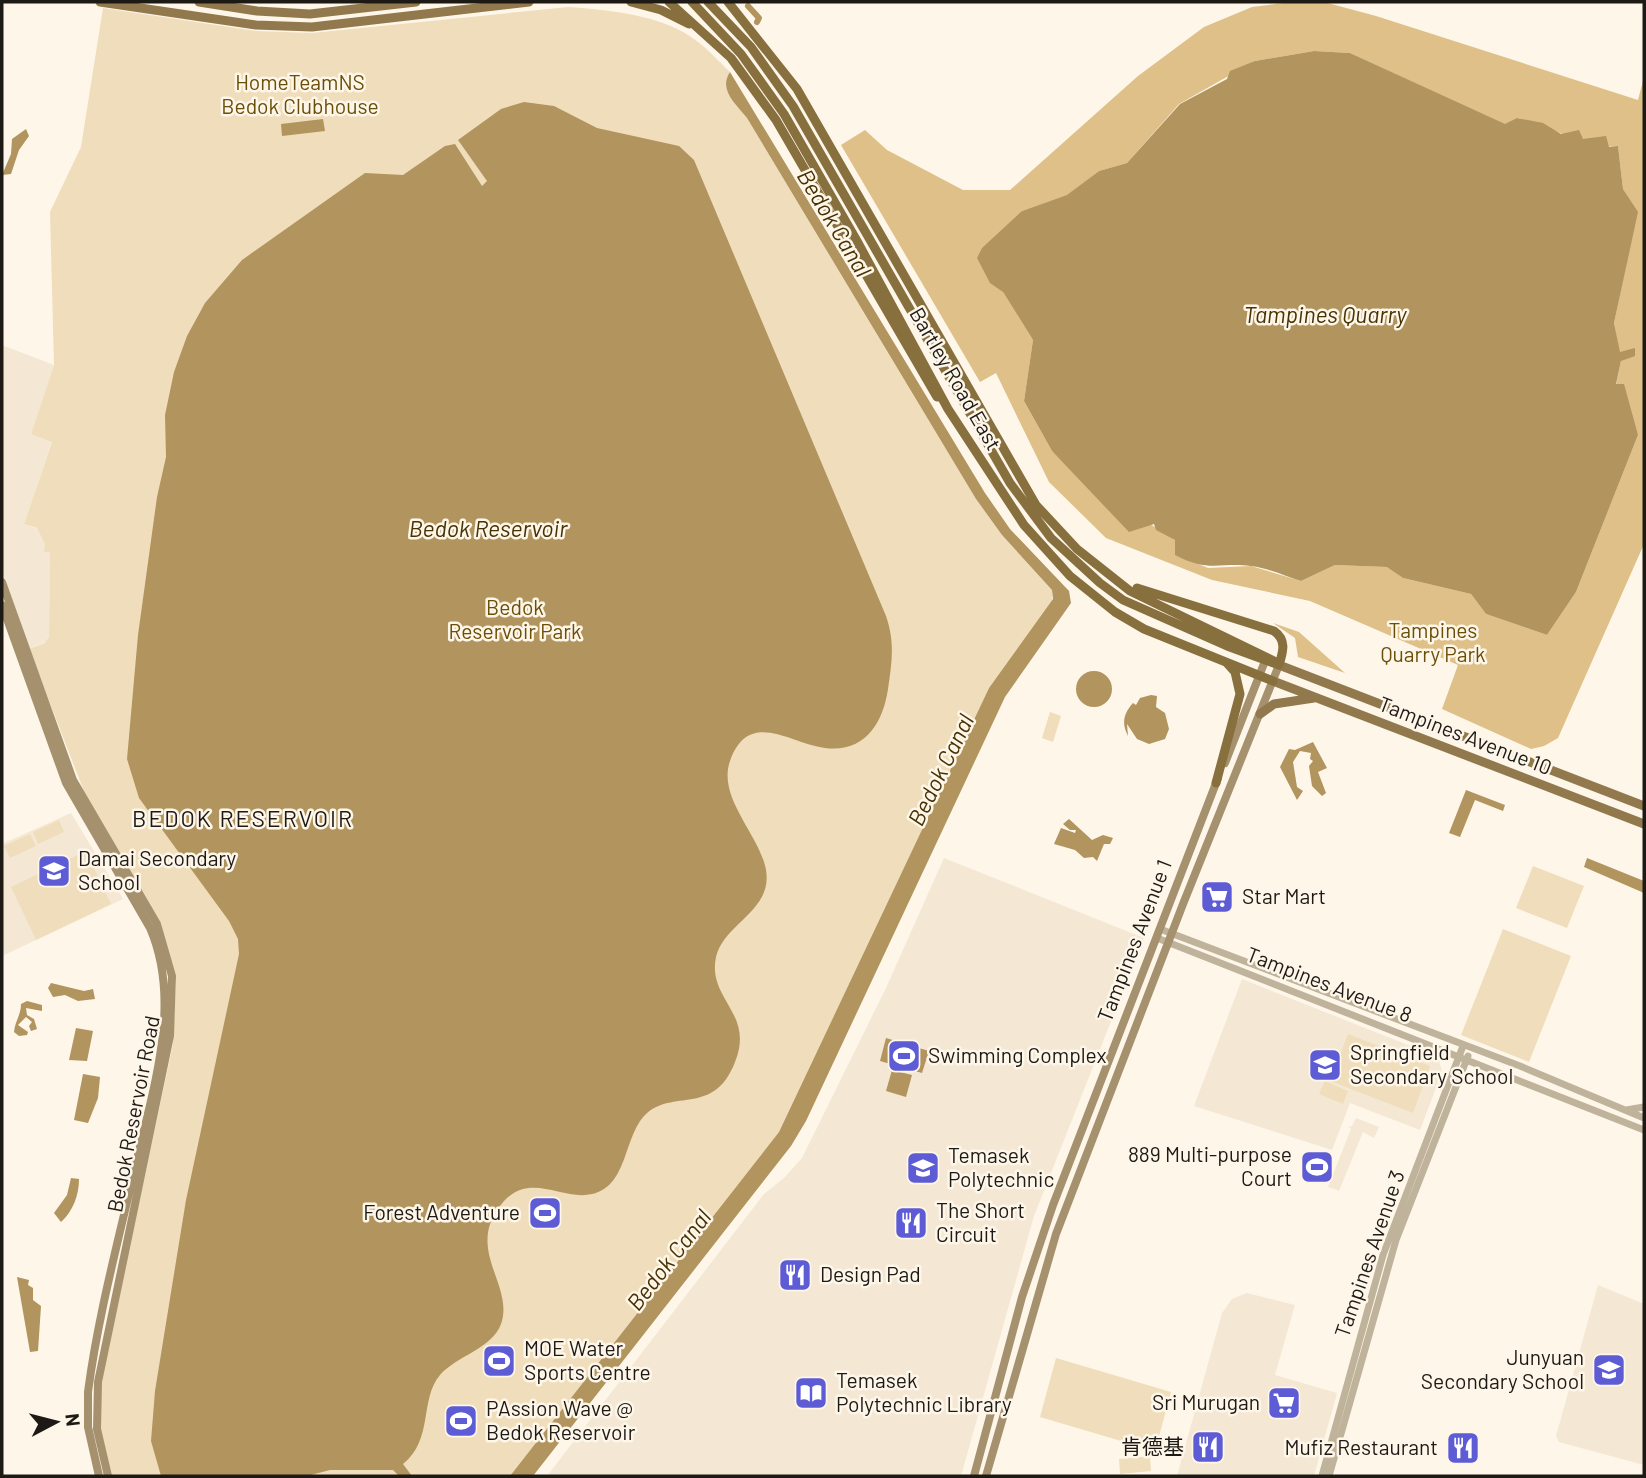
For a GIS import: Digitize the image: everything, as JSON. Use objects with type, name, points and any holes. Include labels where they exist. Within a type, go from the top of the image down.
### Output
[{"type":"highway","points":[[631,2],[661,10],[703,32]]},
{"type":"highway","points":[[669,2],[732,58],[776,120],[910,355],[948,409]]},
{"type":"highway","name":"Bartley Road East","points":[[692,2],[741,54],[783,114],[948,409],[1024,526],[1087,592],[1144,629],[1222,658],[1273,681]]},
{"type":"highway","name":"Bartley Road East","points":[[708,2],[774,76],[1010,483],[1051,538],[1100,583],[1123,600],[1265,662],[1279,665]]},
{"type":"highway","points":[[728,2],[797,89],[1036,505],[1077,549],[1106,574],[1138,595],[1267,656],[1279,665],[1283,640],[1274,631],[1147,594],[1077,549]]},
{"type":"highway","points":[[1216,783],[1240,694],[1235,672],[1222,658]]},
{"type":"main road","points":[[100,2],[256,25],[312,27],[529,2]]},
{"type":"main road","points":[[199,2],[281,13],[323,13],[416,2]]},
{"type":"main road","points":[[323,13],[337,24]]},
{"type":"main road","name":"Bedok Reservoir Road","points":[[2,582],[72,779],[89,813],[157,924],[171,970],[172,1011],[168,1046],[109,1320],[96,1402],[99,1440],[108,1476]]},
{"type":"main road","name":"Bedok Reservoir Road","points":[[2,605],[66,783],[82,817],[150,928],[162,972],[162,1035],[100,1325],[87,1411],[90,1444],[99,1476]]},
{"type":"main road","name":"Tampines Avenue 1","points":[[974,1476],[1031,1269],[1104,1067],[1265,662]]},
{"type":"main road","name":"Tampines Avenue 1","points":[[986,1476],[1044,1272],[1117,1072],[1279,665]]},
{"type":"main road","name":"Tampines Avenue 10","points":[[1279,665],[1644,806]]},
{"type":"main road","name":"Tampines Avenue 10","points":[[1273,681],[1644,824]]},
{"type":"main road","points":[[1259,714],[1274,704],[1315,697]]},
{"type":"main road","points":[[1176,887],[1181,892],[1188,891]]},
{"type":"main road","points":[[1104,1067],[1110,1073],[1117,1072]]},
{"type":"main road","points":[[1031,1269],[1037,1267],[1044,1272]]},
{"type":"main road","points":[[100,1325],[109,1320]]},
{"type":"street","name":"Tampines Avenue 8","points":[[1158,933],[1172,933],[1257,964],[1644,1118]]},
{"type":"street","name":"Tampines Avenue 8","points":[[1158,933],[1169,942],[1644,1130]]},
{"type":"street","points":[[1254,974],[1257,964]]},
{"type":"street","name":"Tampines Avenue 3","points":[[1329,1476],[1396,1240],[1467,1047]]},
{"type":"street","name":"Tampines Avenue 3","points":[[1321,1476],[1383,1255],[1463,1058]]},
{"type":"street","points":[[1622,1110],[1644,1107]]},
{"type":"shaded area","points":[[2,345],[54,365],[31,434],[52,441],[24,524],[38,529],[50,552],[49,635],[46,642],[29,649],[2,571]]},
{"type":"shaded area","name":"Damai Secondary School","points":[[71,813],[123,899],[2,956],[2,844]]},
{"type":"shaded area","name":"Temasek Polytechnic","points":[[944,858],[1144,938],[1034,1216],[961,1476],[547,1476],[764,1194],[784,1178],[802,1158],[886,988]]},
{"type":"shaded area","name":"Springfield Secondary School","points":[[1242,979],[1438,1057],[1442,1072],[1420,1130],[1350,1103],[1332,1150],[1194,1106]]},
{"type":"shaded area","points":[[1356,1118],[1379,1127],[1374,1138],[1363,1132],[1339,1191],[1328,1187],[1351,1129],[1348,1127],[1352,1126]]},
{"type":"shaded area","name":"Junyuan Secondary School","points":[[1598,1285],[1644,1304],[1644,1465],[1559,1442],[1556,1436]]},
{"type":"shaded area","points":[[1247,1293],[1295,1305],[1275,1375],[1337,1393],[1314,1476],[1177,1476],[1222,1313],[1232,1299]]},
{"type":"green space","name":"Tampines Quarry Park","points":[[1291,2],[1324,2],[1376,16],[1638,100],[1644,77],[1644,544],[1558,738],[1544,746],[1531,749],[1442,709],[1458,665],[1310,601],[1212,580],[1106,538],[1049,482],[996,373],[980,382],[841,145],[865,130],[887,150],[963,190],[1010,190],[1138,76],[1204,27],[1252,7]],"holes":[[[1314,51],[1350,53],[1505,125],[1518,118],[1594,145],[1618,146],[1623,189],[1637,212],[1614,323],[1621,361],[1616,385],[1638,435],[1576,592],[1547,635],[1486,614],[1471,594],[1403,578],[1388,567],[1335,565],[1301,581],[1251,566],[1208,568],[1191,561],[1175,540],[1080,479],[1052,451],[1024,401],[1033,340],[1003,292],[1022,211],[1068,195],[1099,171],[1127,163],[1179,104],[1255,61]]]},
{"type":"green space","name":"Bedok Reservoir","points":[[568,7],[618,12],[670,26],[698,42],[730,72],[726,85],[730,96],[747,118],[976,499],[1002,535],[1052,590],[1052,602],[989,688],[779,1132],[510,1476],[111,1476],[100,1440],[101,1381],[173,1044],[176,982],[161,924],[85,794],[29,649],[45,643],[49,636],[50,552],[44,552],[45,544],[37,528],[24,524],[52,442],[31,434],[54,365],[50,212],[81,147],[103,8],[256,31],[312,33]]},
{"type":"green space","points":[[1273,623],[1299,632],[1345,673],[1298,657],[1295,638]]},
{"type":"green space","points":[[1050,712],[1061,716],[1053,742],[1042,738]]},
{"type":"green space","points":[[59,820],[64,832],[38,844],[33,832]]},
{"type":"green space","points":[[30,834],[36,846],[10,858],[4,846]]},
{"type":"green space","points":[[86,851],[111,904],[36,940],[11,887]]},
{"type":"green space","points":[[1533,866],[1584,886],[1567,928],[1516,908]]},
{"type":"green space","points":[[1503,929],[1571,956],[1529,1062],[1461,1035]]},
{"type":"green space","points":[[1348,1034],[1430,1066],[1413,1113],[1330,1081]]},
{"type":"green space","points":[[1325,1081],[1348,1091],[1343,1104],[1319,1094]]},
{"type":"green space","points":[[1056,1358],[1171,1392],[1155,1451],[1040,1417]]},
{"type":"green space","points":[[1150,1456],[1151,1471],[1120,1474],[1119,1459]]},
{"type":"water","name":"Tampines Quarry","points":[[1314,51],[1350,53],[1505,124],[1517,118],[1543,123],[1561,134],[1579,130],[1583,139],[1606,136],[1609,147],[1618,146],[1623,189],[1638,212],[1614,323],[1620,352],[1635,348],[1635,356],[1621,361],[1616,384],[1624,384],[1638,435],[1576,592],[1547,635],[1486,614],[1471,594],[1403,578],[1387,567],[1335,565],[1301,581],[1257,567],[1197,564],[1175,555],[1175,540],[1156,530],[1154,524],[1129,532],[1052,451],[1024,401],[1033,340],[1003,292],[990,283],[977,258],[982,248],[1022,211],[1067,195],[1099,171],[1127,163],[1180,104],[1227,79],[1230,71],[1255,61]]},
{"type":"water","points":[[730,72],[985,493],[1010,529],[1069,591],[1071,603],[1005,697],[806,1121],[791,1146],[533,1476],[510,1476],[779,1132],[989,688],[1053,599],[1052,590],[1002,535],[976,499],[747,118],[727,91]]},
{"type":"water","name":"Bedok Reservoir","points":[[524,102],[554,106],[597,128],[679,146],[694,160],[886,616],[892,652],[885,702],[870,733],[851,746],[825,748],[772,733],[748,736],[738,745],[730,761],[729,789],[762,857],[766,884],[755,907],[728,935],[716,957],[715,972],[718,984],[739,1031],[740,1045],[735,1062],[716,1090],[704,1096],[656,1107],[645,1115],[632,1136],[619,1172],[604,1189],[581,1195],[547,1189],[525,1189],[504,1201],[492,1218],[488,1234],[488,1250],[501,1295],[501,1324],[490,1340],[447,1368],[434,1385],[419,1443],[403,1464],[412,1476],[399,1476],[393,1470],[330,1470],[307,1476],[161,1476],[151,1441],[155,1391],[186,1200],[239,954],[238,939],[229,921],[139,798],[127,759],[138,635],[157,497],[166,457],[165,415],[174,372],[187,336],[205,303],[242,260],[365,173],[403,175],[445,146],[455,144],[482,186],[487,181],[458,140],[501,109]]},
{"type":"water","points":[[323,119],[325,131],[282,136],[281,124]]},
{"type":"water","points":[[26,129],[29,136],[19,150],[11,174],[2,175],[11,154],[12,139]]},
{"type":"water","points":[[1094,671],[1107,676],[1112,689],[1107,702],[1094,707],[1081,702],[1076,689],[1081,676]]},
{"type":"water","points":[[1157,696],[1156,707],[1165,713],[1169,729],[1165,739],[1149,744],[1137,739],[1127,724],[1128,736],[1124,722],[1133,703],[1136,705],[1140,698]]},
{"type":"water","points":[[1313,742],[1327,768],[1318,772],[1326,793],[1322,796],[1312,786],[1309,766],[1313,761],[1310,759],[1311,753],[1300,751],[1293,762],[1297,787],[1303,791],[1297,800],[1280,767],[1289,749],[1295,750]]},
{"type":"water","points":[[1466,790],[1505,805],[1503,811],[1475,800],[1460,837],[1449,833]]},
{"type":"water","points":[[1069,819],[1092,840],[1103,835],[1113,838],[1110,844],[1104,844],[1097,861],[1093,857],[1084,858],[1075,850],[1054,844],[1061,828],[1075,833],[1076,830],[1070,830],[1063,824]]},
{"type":"water","points":[[1587,858],[1644,881],[1644,893],[1584,867]]},
{"type":"water","points":[[51,983],[84,991],[93,989],[95,999],[78,1001],[65,995],[53,997],[48,988]]},
{"type":"water","points":[[27,1001],[42,1005],[42,1011],[26,1008],[27,1015],[34,1019],[37,1029],[31,1031],[29,1026],[32,1022],[26,1017],[18,1025],[28,1032],[27,1035],[19,1036],[14,1032],[21,1004]]},
{"type":"water","points":[[76,1028],[93,1031],[87,1061],[69,1060]]},
{"type":"water","name":"Swimming Complex","points":[[886,1038],[929,1051],[922,1073],[880,1061]]},
{"type":"water","points":[[892,1070],[912,1075],[906,1097],[886,1091]]},
{"type":"water","points":[[83,1074],[100,1077],[98,1098],[88,1123],[74,1120]]},
{"type":"water","points":[[71,1178],[79,1179],[78,1191],[72,1208],[61,1222],[54,1213],[67,1195]]},
{"type":"water","points":[[17,1277],[29,1280],[28,1285],[33,1288],[33,1300],[41,1306],[38,1351],[30,1352]]},
{"type":"waterway","name":"Bedok Canal","points":[[748,6],[759,18],[757,22]]},
{"type":"place","name":"Damai Secondary School","points":[[54,871]]},
{"type":"place","name":"Star Mart","points":[[1217,897]]},
{"type":"place","name":"Swimming Complex","points":[[904,1056]]},
{"type":"place","name":"Springfield Secondary School","points":[[1325,1065]]},
{"type":"place","name":"889 Multi-purpose Court","points":[[1317,1167]]},
{"type":"place","name":"Temasek Polytechnic","points":[[923,1168]]},
{"type":"place","name":"Forest Adventure","points":[[545,1213]]},
{"type":"place","name":"The Short Circuit","points":[[911,1223]]},
{"type":"place","name":"Design Pad","points":[[795,1275]]},
{"type":"place","name":"MOE Water Sports Centre","points":[[499,1361]]},
{"type":"place","name":"Junyuan Secondary School","points":[[1609,1370]]},
{"type":"place","name":"Temasek Polytechnic Library","points":[[811,1393]]},
{"type":"place","name":"Sri Murugan","points":[[1284,1403]]},
{"type":"place","name":"PAssion Wave @ Bedok Reservoir","points":[[461,1421]]},
{"type":"place","name":"肯德基","points":[[1208,1447]]},
{"type":"place","name":"Mufiz Restaurant","points":[[1463,1448]]},
{"type":"district","name":"BEDOK RESERVOIR","points":[[243,819]]},
{"type":"park label","name":"HomeTeamNS Bedok Clubhouse","points":[[300,95]]},
{"type":"park label","name":"Bedok Reservoir Park","points":[[515,620]]}]
